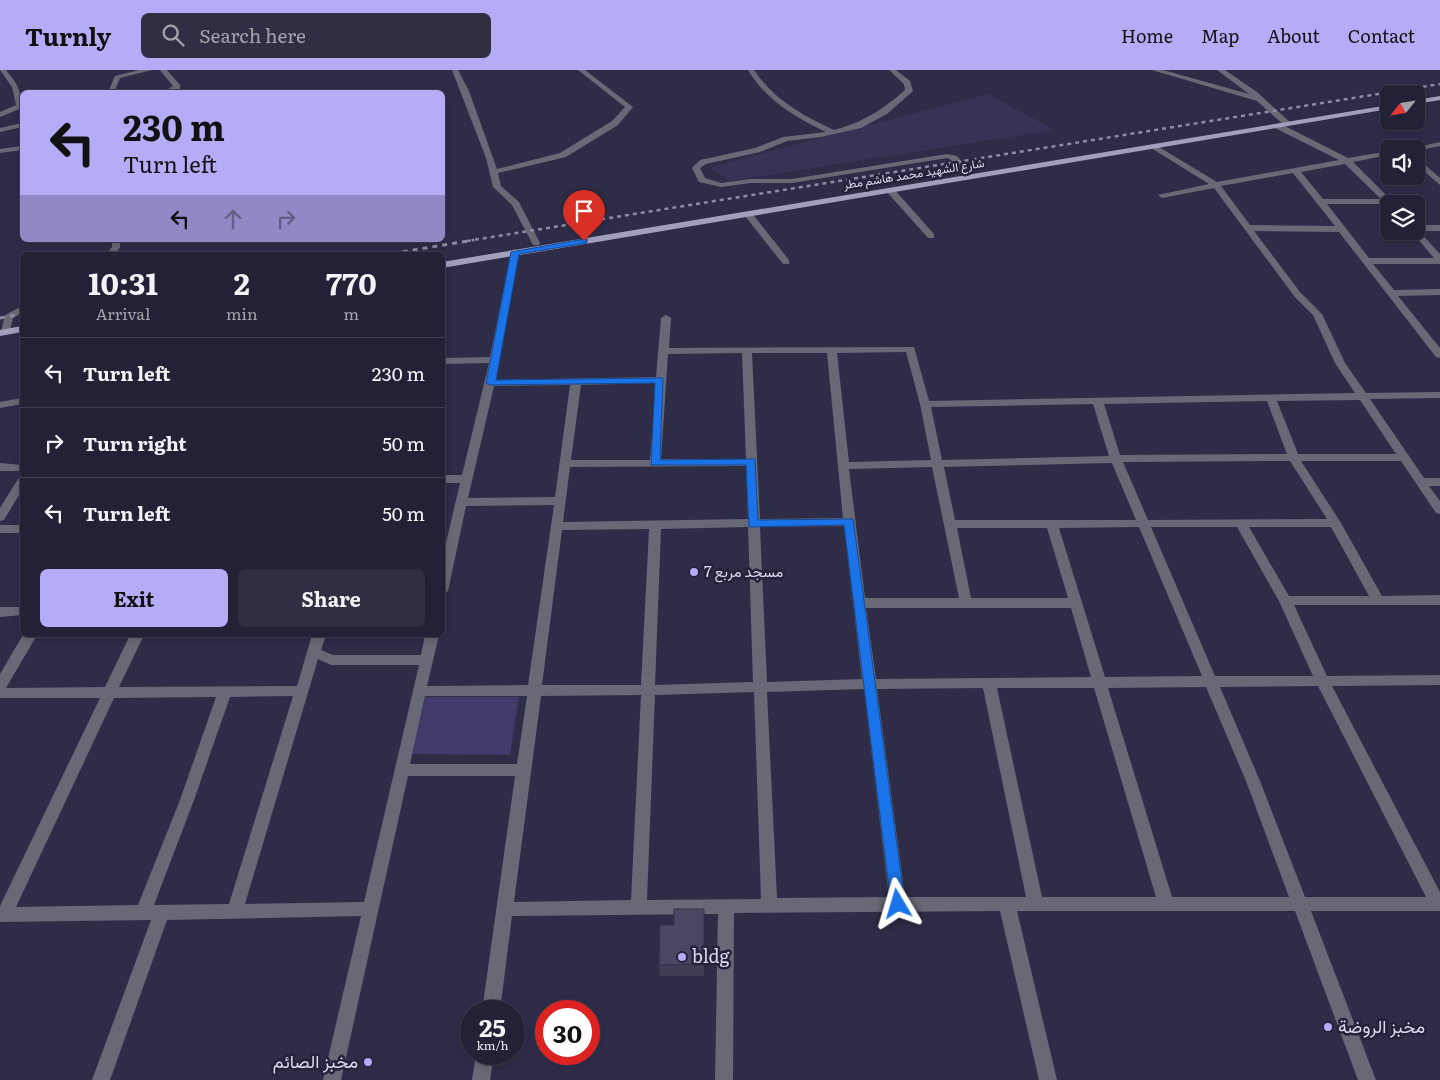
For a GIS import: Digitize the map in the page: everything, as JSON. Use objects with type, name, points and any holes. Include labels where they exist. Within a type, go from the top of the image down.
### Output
[{"type":"main road","points":[[1425,96],[1440,94]]},
{"type":"main road","points":[[1425,100],[1440,98]]},
{"type":"main road","name":"شارع الشهيد محمد هاشم مطر","points":[[445,264],[1154,146],[1282,124],[1380,104]]},
{"type":"main road","name":"شارع الشهيد محمد هاشم مطر","points":[[445,258],[967,173],[1380,108]]},
{"type":"main road","points":[[2,335],[20,330]]},
{"type":"main road","points":[[2,335],[20,336]]},
{"type":"street","points":[[0,115],[20,106],[16,87],[2,70]]},
{"type":"street","points":[[112,90],[117,77],[149,70]]},
{"type":"street","points":[[163,70],[177,88],[172,90]]},
{"type":"street","points":[[455,70],[465,91],[497,187],[516,204],[536,243]]},
{"type":"street","points":[[493,172],[558,157],[615,124],[629,107],[581,70]]},
{"type":"street","points":[[751,70],[759,81],[790,111],[835,132]]},
{"type":"street","points":[[892,70],[909,88],[906,95],[870,121],[835,132],[786,139],[748,153],[703,162],[696,168],[702,180],[721,185],[751,181],[806,179],[947,156],[954,158],[967,173]]},
{"type":"street","points":[[1155,70],[1259,98]]},
{"type":"street","points":[[1220,70],[1259,98],[1282,124],[1346,160],[1383,195]]},
{"type":"street","points":[[0,130],[20,125]]},
{"type":"street","points":[[1425,147],[1440,144]]},
{"type":"street","points":[[1154,146],[1216,186],[1297,294],[1323,324],[1331,348],[1440,510]]},
{"type":"street","points":[[0,151],[20,148]]},
{"type":"street","points":[[1162,195],[1380,154]]},
{"type":"street","points":[[1425,168],[1440,183]]},
{"type":"street","points":[[1296,171],[1440,355]]},
{"type":"street","points":[[890,190],[931,236]]},
{"type":"street","points":[[1319,202],[1380,202]]},
{"type":"street","points":[[748,214],[786,262]]},
{"type":"street","points":[[1248,228],[1340,229]]},
{"type":"street","points":[[1425,229],[1440,228]]},
{"type":"street","points":[[1424,240],[1440,261]]},
{"type":"street","points":[[445,577],[466,479],[495,360],[515,252]]},
{"type":"street","points":[[1366,261],[1440,261]]},
{"type":"street","points":[[1391,293],[1440,292]]},
{"type":"street","points":[[2,335],[8,316],[20,310]]},
{"type":"street","points":[[654,463],[666,318]]},
{"type":"street","points":[[663,351],[910,349],[925,404],[948,524],[966,603]]},
{"type":"street","points":[[832,350],[849,522],[898,904]]},
{"type":"street","points":[[746,351],[769,906]]},
{"type":"street","points":[[445,361],[495,360]]},
{"type":"street","points":[[490,383],[660,380]]},
{"type":"street","points":[[493,1000],[576,382]]},
{"type":"street","points":[[925,404],[1440,395]]},
{"type":"street","points":[[1271,399],[1294,458],[1335,523],[1378,601]]},
{"type":"street","points":[[1097,400],[1116,459],[1212,683],[1302,905],[1367,1080]]},
{"type":"street","points":[[0,405],[20,401]]},
{"type":"street","points":[[844,466],[1116,459],[1403,457]]},
{"type":"street","points":[[565,464],[752,462]]},
{"type":"street","points":[[0,467],[20,468]]},
{"type":"street","points":[[445,479],[466,479]]},
{"type":"street","points":[[1420,482],[1440,482]]},
{"type":"street","points":[[0,517],[20,485]]},
{"type":"street","points":[[461,502],[559,501]]},
{"type":"street","points":[[556,526],[849,522]]},
{"type":"street","points":[[505,909],[898,904],[1439,904],[1323,682],[1285,601],[1241,523]]},
{"type":"street","points":[[948,524],[1335,523]]},
{"type":"street","points":[[1052,524],[1166,903]]},
{"type":"street","points":[[639,907],[655,525]]},
{"type":"street","points":[[0,529],[20,529]]},
{"type":"street","points":[[1285,601],[1440,600]]},
{"type":"street","points":[[860,603],[1075,603]]},
{"type":"street","points":[[0,612],[20,612]]},
{"type":"street","points":[[0,686],[29,637]]},
{"type":"street","points":[[136,637],[2,915],[371,909]]},
{"type":"street","points":[[235,910],[301,691],[319,637]]},
{"type":"street","points":[[332,1080],[432,637]]},
{"type":"street","points":[[314,654],[323,655],[331,660],[426,660]]},
{"type":"street","points":[[420,691],[649,690],[871,684],[1439,681]]},
{"type":"street","points":[[989,684],[1036,904]]},
{"type":"street","points":[[143,912],[187,800],[225,691]]},
{"type":"street","points":[[0,693],[301,691]]},
{"type":"street","points":[[403,770],[523,770]]},
{"type":"street","points":[[1007,905],[1048,1080]]},
{"type":"street","points":[[724,1080],[726,906]]},
{"type":"street","points":[[101,1080],[162,912]]},
{"type":"street","points":[[481,1080],[483,1065]]},
{"type":"shaded area","points":[[988,94],[1055,130],[730,181],[710,167]]},
{"type":"shaded area","points":[[425,697],[519,697],[510,755],[412,754]]},
{"type":"building","name":"bldg","points":[[674,909],[704,909],[704,964],[659,965],[660,925],[674,925]]},
{"type":"railway","points":[[467,241],[1440,84]]},
{"type":"railway","points":[[401,252],[474,240]]},
{"type":"railway","points":[[0,318],[20,314]]},
{"type":"place","name":"مسجد مربع 7","points":[[694,572]]},
{"type":"place","name":"bldg","points":[[682,957]]},
{"type":"place","name":"مخبز الروضة","points":[[1328,1027]]},
{"type":"place","name":"مخبز الصائم","points":[[368,1062]]},
{"type":"route","points":[[584,241],[515,252],[490,383],[660,380],[654,463],[752,462],[753,524],[849,522],[898,904]]}]
